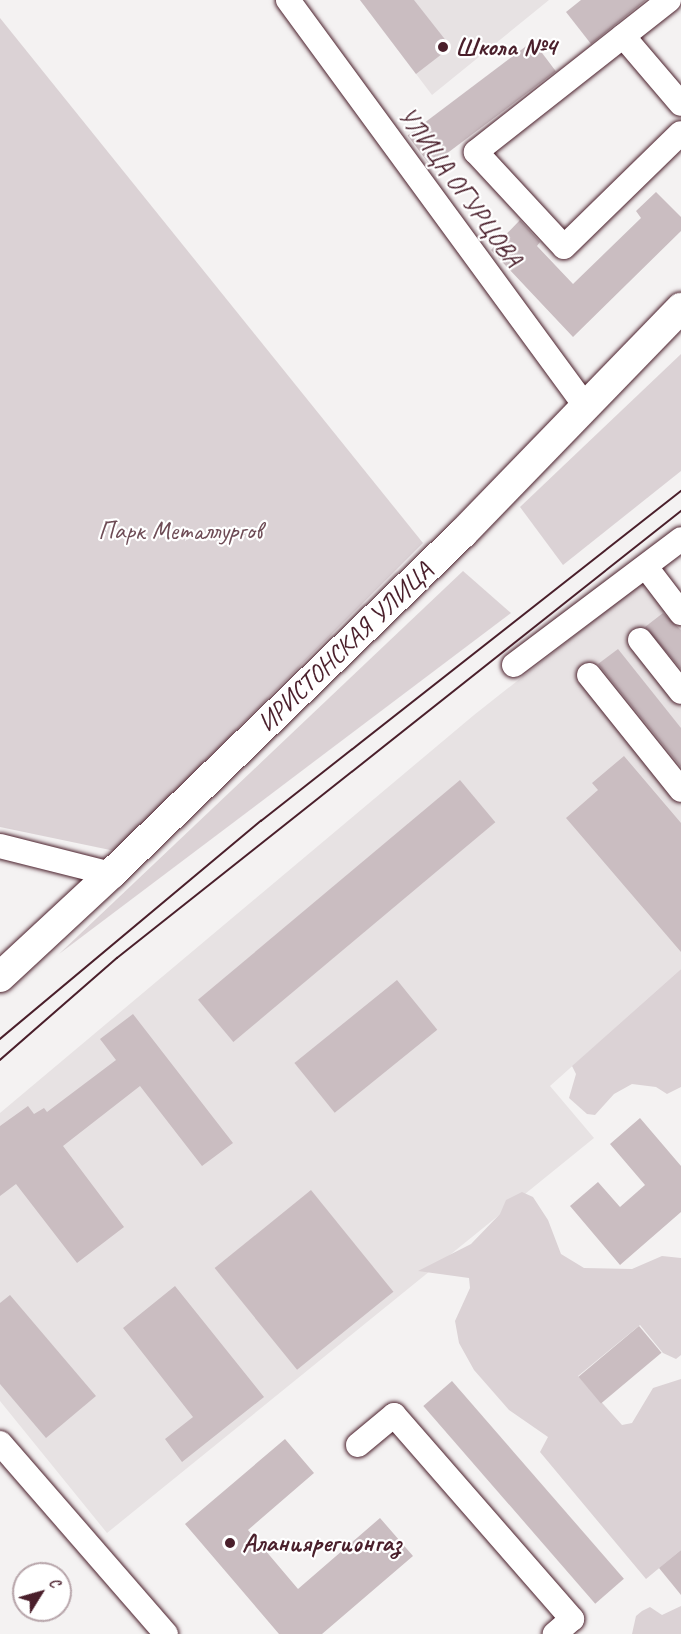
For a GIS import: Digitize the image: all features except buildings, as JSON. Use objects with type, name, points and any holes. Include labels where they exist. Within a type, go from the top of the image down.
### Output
[{"type":"main road","name":"ИРИСТОНСКАЯ УЛИЦА","points":[[0,977],[111,874],[462,534],[681,308]]},
{"type":"street","name":"УЛИЦА ОГУРЦОВА","points":[[288,0],[586,407]]},
{"type":"street","points":[[669,0],[476,152],[564,247],[681,133]]},
{"type":"street","points":[[623,36],[681,104]]},
{"type":"street","points":[[514,665],[681,539]]},
{"type":"street","points":[[646,567],[681,613]]},
{"type":"street","points":[[640,640],[681,692]]},
{"type":"street","points":[[589,675],[681,790]]},
{"type":"street","points":[[0,846],[111,874]]},
{"type":"street","points":[[358,1445],[394,1415],[572,1619],[555,1634]]},
{"type":"street","points":[[0,1443],[166,1634]]},
{"type":"shaded area","name":"Школа №4","points":[[360,0],[549,0],[432,95]]},
{"type":"shaded area","points":[[644,581],[681,628],[681,969],[550,1086],[594,1138],[107,1533],[0,1401],[0,1113],[474,715]]},
{"type":"green space","name":"Парк Металлургов","points":[[0,18],[423,543],[115,851],[0,827]]},
{"type":"green space","points":[[681,354],[681,471],[563,565],[520,507]]},
{"type":"green space","points":[[463,571],[511,613],[59,954]]},
{"type":"green space","points":[[681,969],[681,1087],[667,1094],[656,1087],[632,1084],[614,1094],[595,1115],[587,1114],[569,1098],[576,1074],[572,1066]]},
{"type":"green space","points":[[522,1192],[533,1197],[548,1220],[561,1254],[584,1268],[632,1269],[662,1256],[681,1258],[681,1355],[676,1359],[663,1353],[640,1325],[578,1376],[622,1425],[632,1423],[653,1388],[681,1379],[681,1550],[646,1579],[540,1452],[548,1437],[509,1410],[474,1370],[459,1343],[455,1321],[470,1288],[469,1278],[418,1271],[471,1244],[500,1214],[506,1200]]},
{"type":"green space","points":[[681,1606],[681,1634],[632,1634],[636,1616],[642,1611],[650,1607],[662,1615]]},
{"type":"tram line","points":[[0,1039],[261,821],[681,491]]},
{"type":"tram line","points":[[0,1060],[117,958],[681,511]]},
{"type":"place","name":"Школа №4","points":[[443,47]]},
{"type":"place","name":"Аланиярегионгаз","points":[[230,1543]]}]
